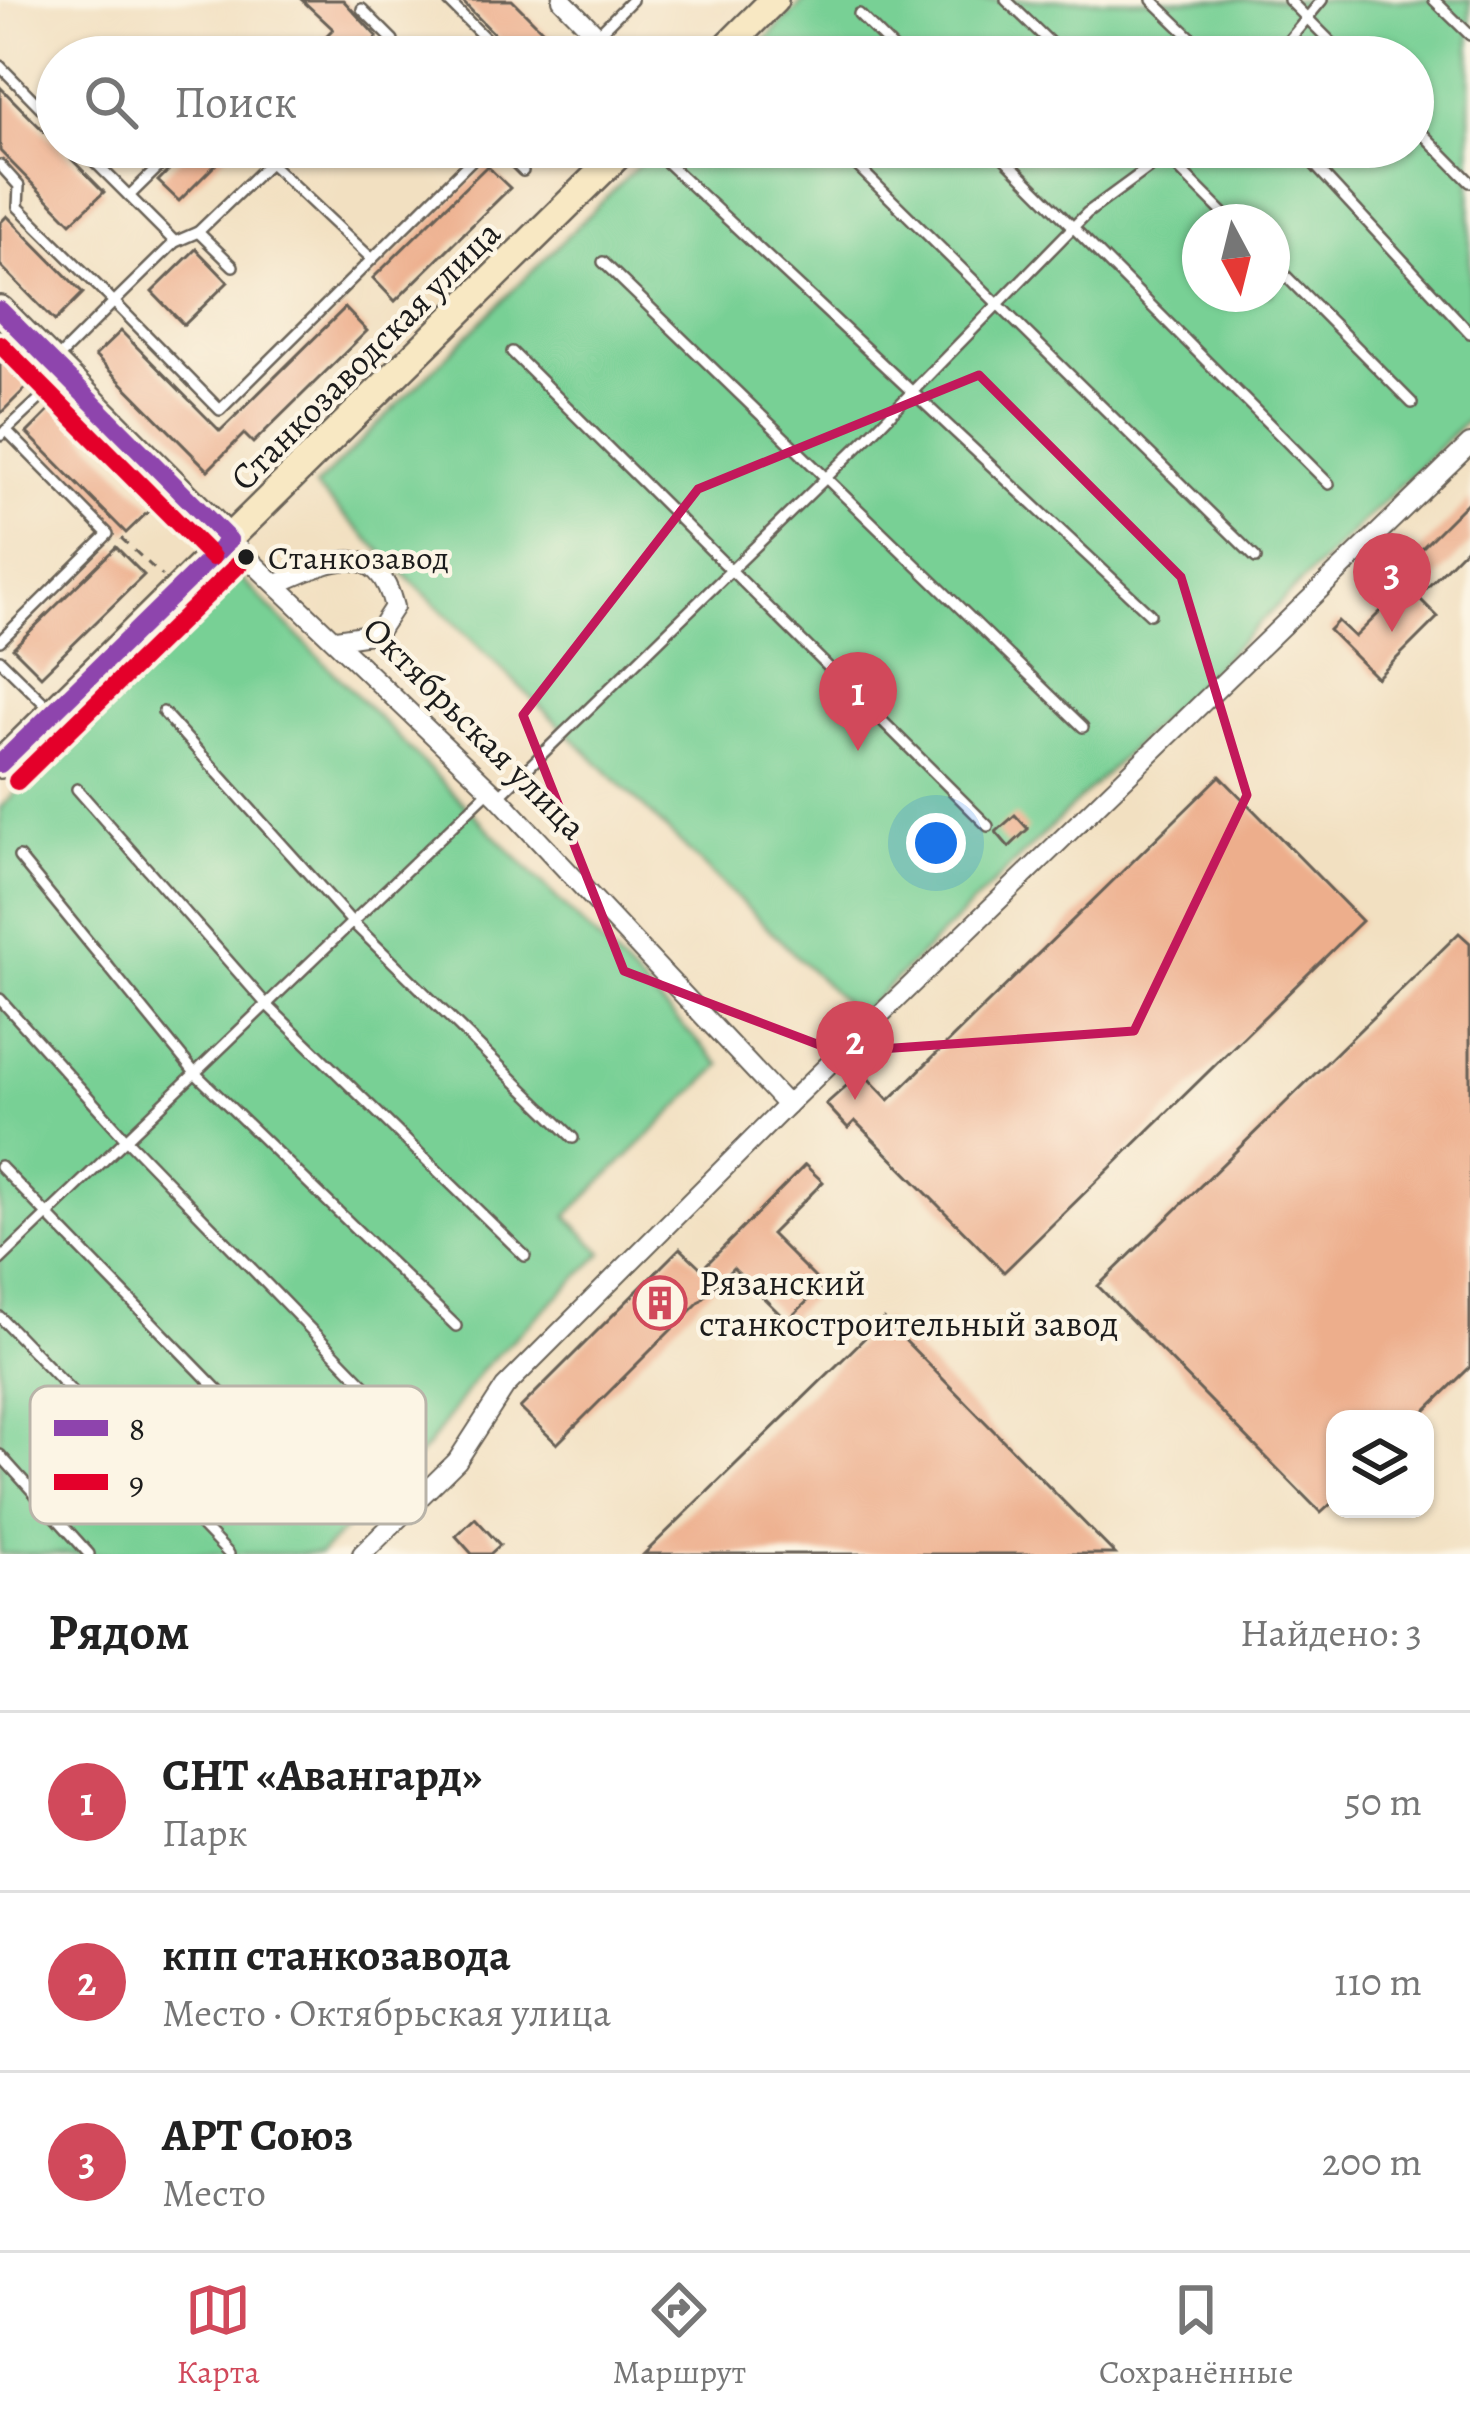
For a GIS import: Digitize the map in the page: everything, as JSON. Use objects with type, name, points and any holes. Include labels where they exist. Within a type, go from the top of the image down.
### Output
[{"type":"street","points":[[562,0],[597,35]]},
{"type":"street","points":[[737,36],[774,0]]},
{"type":"street","name":"Станкозаводская улица","points":[[0,764],[605,168]]},
{"type":"street","name":"Октябрьская улица","points":[[0,310],[229,540],[494,793],[787,1105]]},
{"type":"street","points":[[426,1491],[457,1461],[505,1387],[787,1105],[1470,444]]},
{"type":"street","points":[[278,584],[333,560],[362,561],[387,579],[394,607],[376,633],[336,639]]},
{"type":"street","points":[[362,1554],[393,1524]]},
{"type":"lane","points":[[446,0],[483,36]]},
{"type":"lane","points":[[597,35],[632,0]]},
{"type":"lane","points":[[1006,0],[1043,36]]},
{"type":"lane","points":[[1152,0],[1189,36]]},
{"type":"lane","points":[[1289,0],[1325,36]]},
{"type":"lane","points":[[1291,36],[1322,0]]},
{"type":"lane","points":[[1434,0],[1470,35]]},
{"type":"lane","points":[[362,9],[389,36]]},
{"type":"lane","points":[[860,14],[881,36]]},
{"type":"lane","points":[[0,66],[36,103]]},
{"type":"lane","points":[[1434,145],[1470,182]]},
{"type":"lane","points":[[0,165],[20,186],[18,207],[220,410],[464,168]]},
{"type":"lane","points":[[101,168],[175,242]]},
{"type":"lane","points":[[129,196],[158,168]]},
{"type":"lane","points":[[0,641],[108,534],[3,433],[114,302],[175,242],[198,232],[265,168]]},
{"type":"lane","points":[[275,168],[372,259]]},
{"type":"lane","points":[[520,168],[523,171]]},
{"type":"lane","points":[[673,168],[1150,614]]},
{"type":"lane","points":[[859,168],[1256,558]]},
{"type":"lane","points":[[1013,168],[1329,484]]},
{"type":"lane","points":[[0,1260],[352,922],[729,571],[1073,227],[1141,168]]},
{"type":"lane","points":[[1178,168],[1214,204]]},
{"type":"lane","points":[[1317,168],[1470,333]]},
{"type":"lane","points":[[198,232],[232,266]]},
{"type":"lane","points":[[603,262],[1083,727]]},
{"type":"lane","points":[[1290,280],[1412,403]]},
{"type":"lane","points":[[512,352],[988,826]]},
{"type":"lane","points":[[0,660],[53,712]]},
{"type":"lane","points":[[163,712],[352,922],[573,1138]]},
{"type":"lane","points":[[77,789],[266,1004],[525,1256]]},
{"type":"lane","points":[[19,857],[195,1073],[456,1326]]},
{"type":"lane","points":[[0,999],[126,1139],[366,1386]]},
{"type":"lane","points":[[0,1166],[214,1386]]},
{"type":"lane","points":[[0,1317],[67,1386]]},
{"type":"lane","points":[[0,1455],[30,1488]]},
{"type":"lane","points":[[62,1524],[89,1554]]},
{"type":"lane","points":[[201,1524],[230,1554]]},
{"type":"path","points":[[108,534],[125,540],[177,591]]},
{"type":"highlighted area","points":[[979,375],[1181,577],[1247,795],[1134,1031],[838,1052],[624,971],[523,715],[698,489]]},
{"type":"green space","points":[[805,0],[1470,0],[1470,417],[858,1016],[315,487],[636,168],[1434,168],[1434,36],[769,36]]},
{"type":"green space","points":[[237,574],[721,1065],[567,1216],[603,1253],[482,1369],[426,1448],[426,1386],[30,1386],[30,1524],[350,1524],[320,1554],[0,1554],[0,808]]},
{"type":"building","points":[[302,0],[343,0],[376,36],[326,36],[333,29]]},
{"type":"building","points":[[461,0],[512,0],[548,36],[496,36]]},
{"type":"building","points":[[0,87],[36,123],[36,168],[80,168],[104,192],[71,223],[0,151]]},
{"type":"building","points":[[171,168],[212,168],[179,201],[158,181]]},
{"type":"building","points":[[485,168],[510,188],[395,301],[373,278]]},
{"type":"building","points":[[7,216],[83,293],[55,321],[0,265],[0,223]]},
{"type":"building","points":[[196,249],[228,282],[184,325],[152,292]]},
{"type":"building","points":[[345,308],[367,331],[253,443],[244,434],[208,470],[95,356],[121,331],[220,431]]},
{"type":"building","points":[[0,351],[32,382],[0,414]]},
{"type":"building","points":[[54,406],[153,507],[126,533],[27,433]]},
{"type":"building","points":[[1470,500],[1470,544],[1418,597],[1438,617],[1377,678],[1329,630],[1338,621],[1355,637],[1387,605],[1376,594]]},
{"type":"building","points":[[116,547],[144,575],[41,676],[13,648]]},
{"type":"building","points":[[1220,776],[1362,921],[1004,1272],[855,1121],[848,1128],[826,1104],[862,1072],[889,1100]]},
{"type":"building","points":[[1015,815],[1028,829],[1009,847],[996,832]]},
{"type":"building","points":[[1459,933],[1470,943],[1470,1367],[1426,1410],[1326,1410],[1326,1508],[1321,1513],[1098,1286]]},
{"type":"building","name":"Рязанский станкостроительный завод","points":[[805,1165],[823,1182],[771,1234],[823,1286],[787,1321],[733,1268],[557,1444],[520,1408],[680,1248],[702,1269]]},
{"type":"building","points":[[884,1319],[1115,1554],[644,1554]]},
{"type":"building","points":[[475,1518],[500,1545],[490,1554],[472,1554],[456,1536]]},
{"type":"transit line","name":"8","points":[[0,310],[229,540]]},
{"type":"transit line","name":"9","points":[[0,344],[212,557]]},
{"type":"transit line","name":"8","points":[[0,764],[229,540]]},
{"type":"transit line","name":"9","points":[[17,781],[246,557]]},
{"type":"place","name":"Станкозавод","points":[[246,557]]},
{"type":"place","name":"АРТ Союз","points":[[1392,632]]},
{"type":"place","name":"СНТ «Авангард»","points":[[858,751]]},
{"type":"place","name":"кпп станкозавода","points":[[855,1100]]},
{"type":"place","name":"Рязанский станкостроительный завод","points":[[660,1303]]}]
